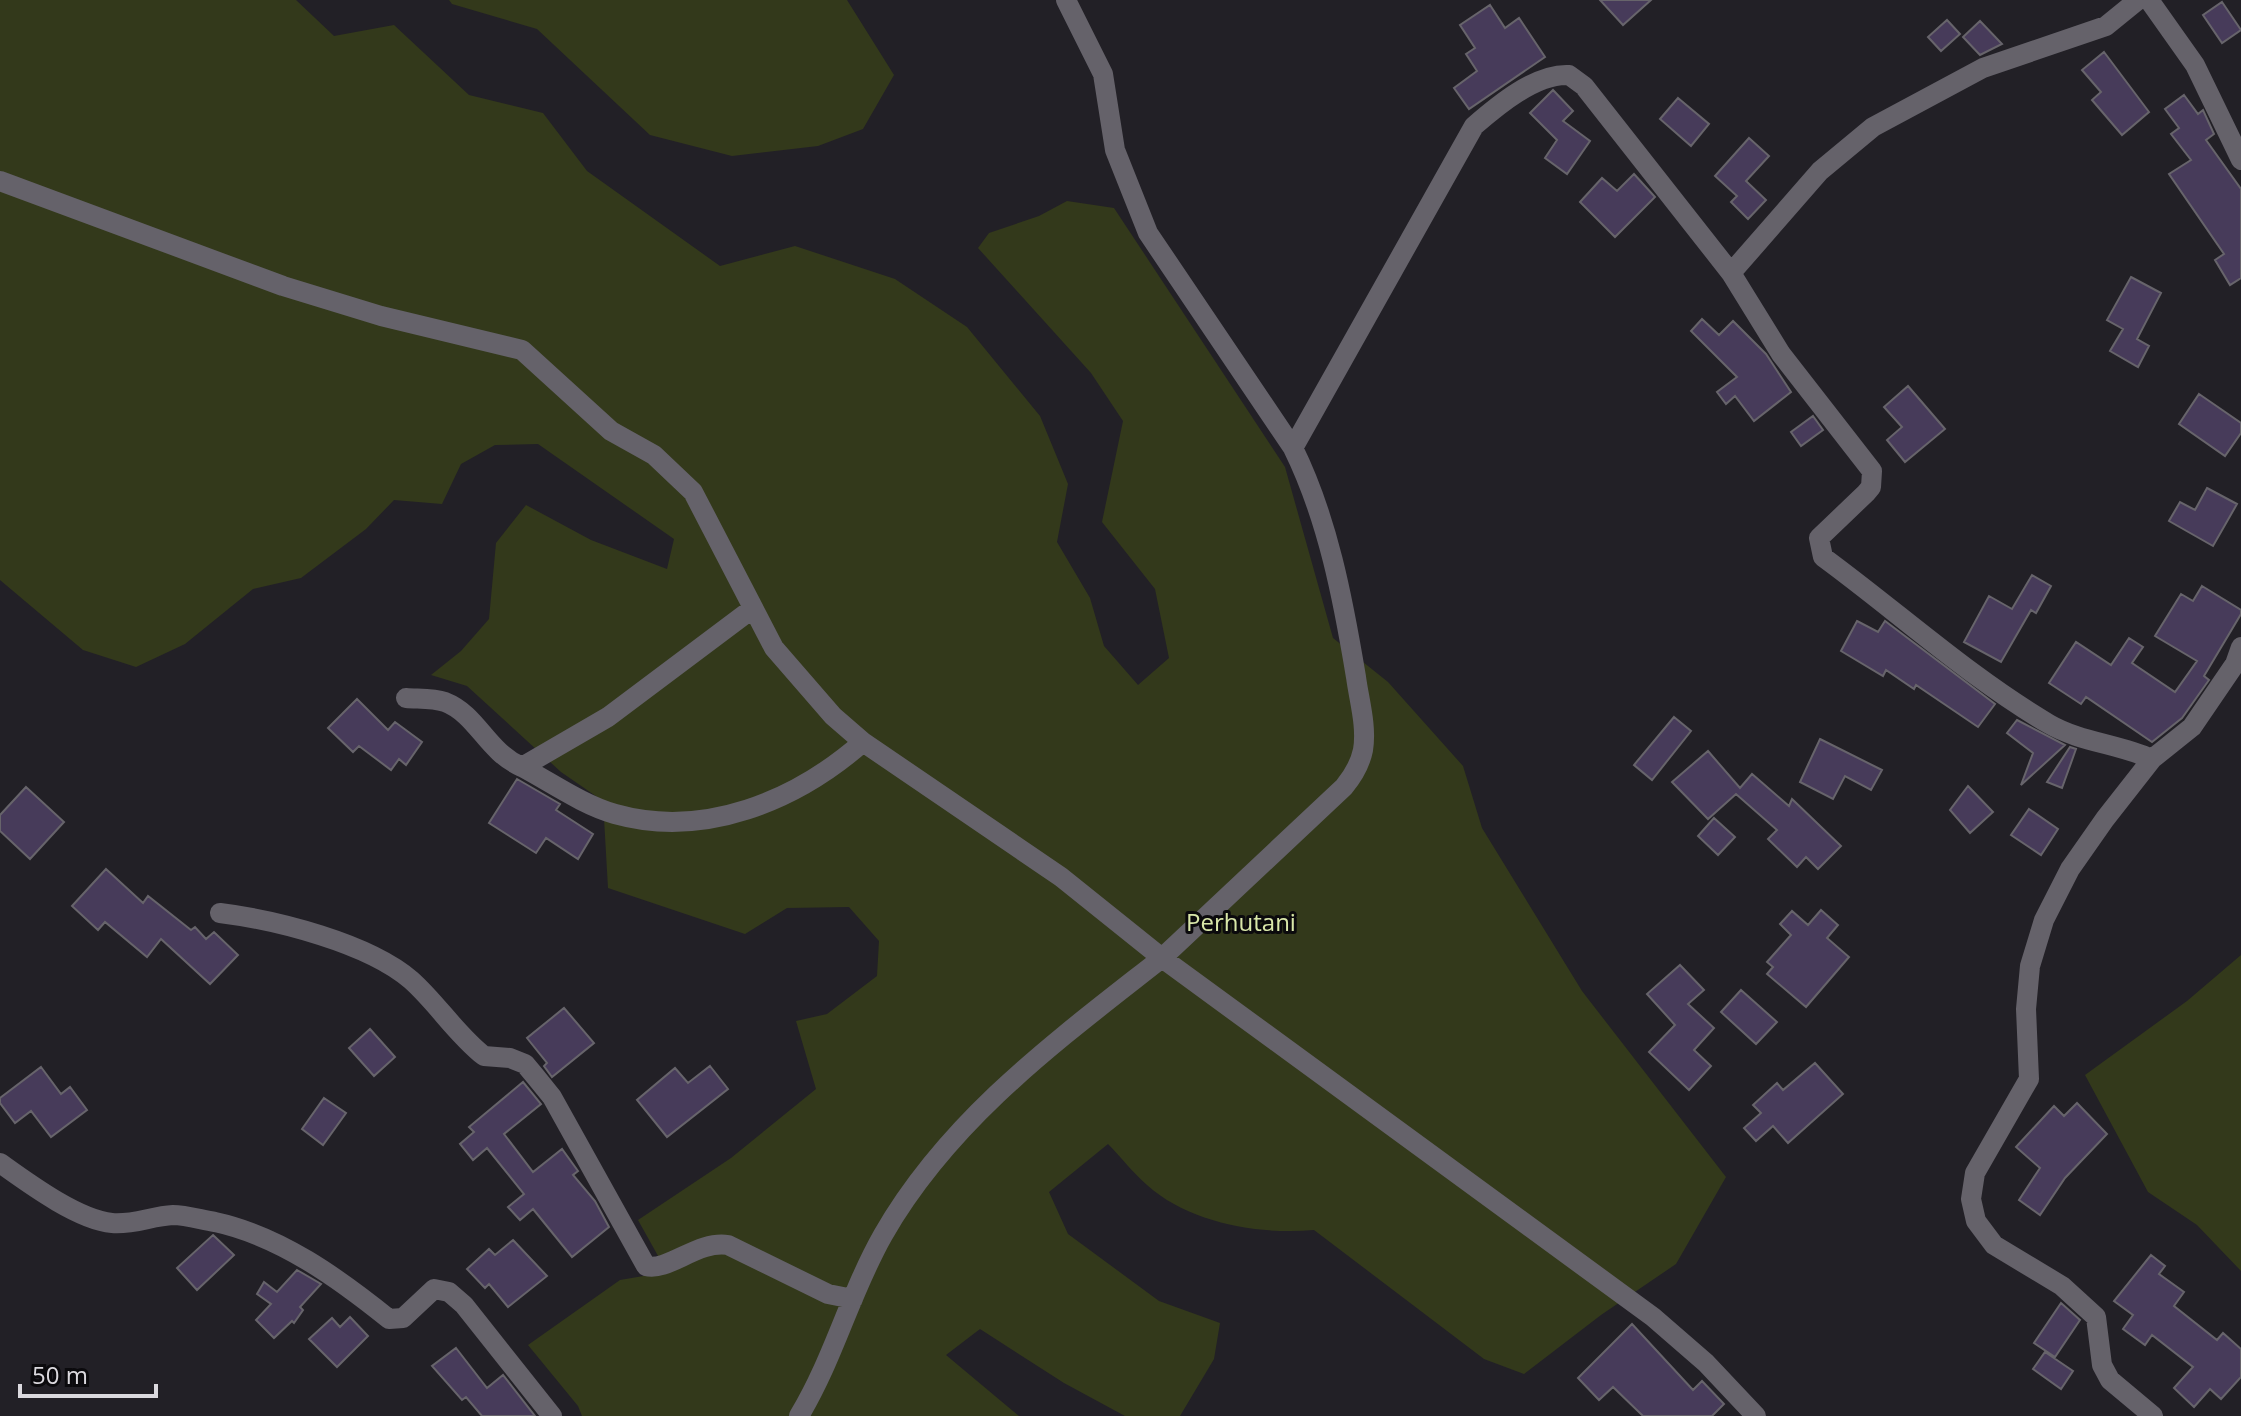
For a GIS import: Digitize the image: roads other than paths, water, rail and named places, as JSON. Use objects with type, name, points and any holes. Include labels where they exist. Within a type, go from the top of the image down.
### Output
[{"type":"street","points":[[799,1416],[821,1380],[853,1299],[885,1231],[964,1127],[1025,1066],[1162,958],[1344,787],[1356,771],[1363,749],[1360,707],[1335,571],[1321,519],[1293,448],[1148,233],[1115,150],[1103,74],[1066,0]]},
{"type":"street","points":[[1731,273],[1820,171],[1873,127],[1983,68],[2106,26],[2138,0]]},
{"type":"street","points":[[2149,0],[2195,65],[2241,160]]},
{"type":"street","points":[[1293,448],[1474,126],[1494,109],[1551,77],[1569,75],[1584,86],[1731,273],[1781,354],[1872,471],[1871,487],[1819,538],[1823,557],[2050,725],[2128,748],[2152,759]]},
{"type":"street","points":[[0,181],[283,286],[381,316],[522,350],[611,431],[654,455],[693,492],[774,648],[804,686],[863,742],[1061,877],[1162,958],[1653,1317],[1706,1363],[1756,1416]]},
{"type":"street","points":[[522,767],[608,717],[752,609]]},
{"type":"street","points":[[2153,1416],[2110,1380],[2102,1365],[2096,1317],[2062,1286],[1994,1245],[1976,1221],[1971,1199],[1975,1173],[2029,1079],[2026,1009],[2030,966],[2044,920],[2070,869],[2152,759],[2192,727],[2239,659]]},
{"type":"street","points":[[406,698],[435,700],[455,708],[472,722],[495,751],[522,767],[612,814],[652,823],[686,825],[790,795],[819,778],[863,742]]},
{"type":"street","points":[[220,913],[295,926],[386,963],[414,983],[484,1056],[510,1058],[525,1064],[552,1097],[646,1266],[660,1266],[715,1243],[728,1245],[828,1294],[853,1299]]},
{"type":"street","points":[[0,1163],[89,1217],[109,1223],[131,1223],[172,1215],[217,1223],[255,1235],[301,1256],[389,1319],[403,1318],[434,1289],[449,1292],[513,1365],[552,1416]]},
{"type":"park label","name":"Perhutani","points":[[1241,923]]}]
